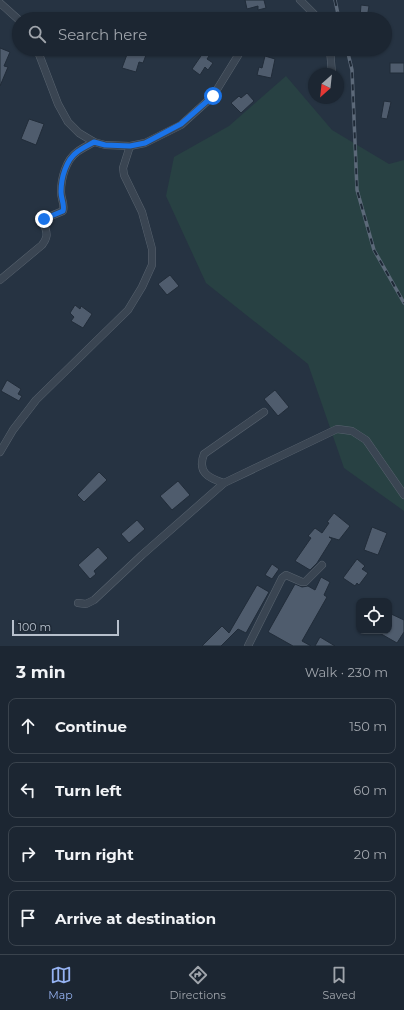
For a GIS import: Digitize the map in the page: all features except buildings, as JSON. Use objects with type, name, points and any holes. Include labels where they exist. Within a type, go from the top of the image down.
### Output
[{"type":"street","points":[[300,0],[312,12]]},
{"type":"street","points":[[0,3],[12,14]]},
{"type":"street","points":[[40,56],[58,104],[68,122],[79,133],[94,142],[105,145],[130,146],[145,143],[181,124],[213,96],[238,56]]},
{"type":"street","points":[[331,56],[332,68]]},
{"type":"street","points":[[0,280],[46,240],[48,234],[44,219],[60,213],[64,208],[61,192],[63,176],[68,163],[76,152],[94,142]]},
{"type":"street","points":[[0,452],[13,430],[36,400],[128,310],[142,288],[152,265],[152,249],[142,212],[124,175],[124,168],[130,146]]},
{"type":"street","points":[[224,483],[213,480],[204,472],[201,462],[204,454],[264,412]]},
{"type":"street","points":[[78,603],[86,604],[94,600],[142,555],[224,483],[337,429],[352,431],[366,440],[404,495]]},
{"type":"street","points":[[248,646],[282,578],[286,575],[305,582],[322,565]]},
{"type":"green space","points":[[286,76],[308,102],[308,104],[310,104],[332,130],[389,164],[404,160],[404,511],[344,468],[308,364],[206,283],[166,196],[174,157],[229,126]]},
{"type":"railway","points":[[335,0],[338,12]]},
{"type":"railway","points":[[349,56],[352,70],[357,190],[374,250],[404,303]]},
{"type":"route","points":[[44,219],[63,211],[64,208],[61,192],[63,176],[68,163],[76,152],[94,142],[105,145],[130,146],[145,143],[181,124],[213,96]]}]
